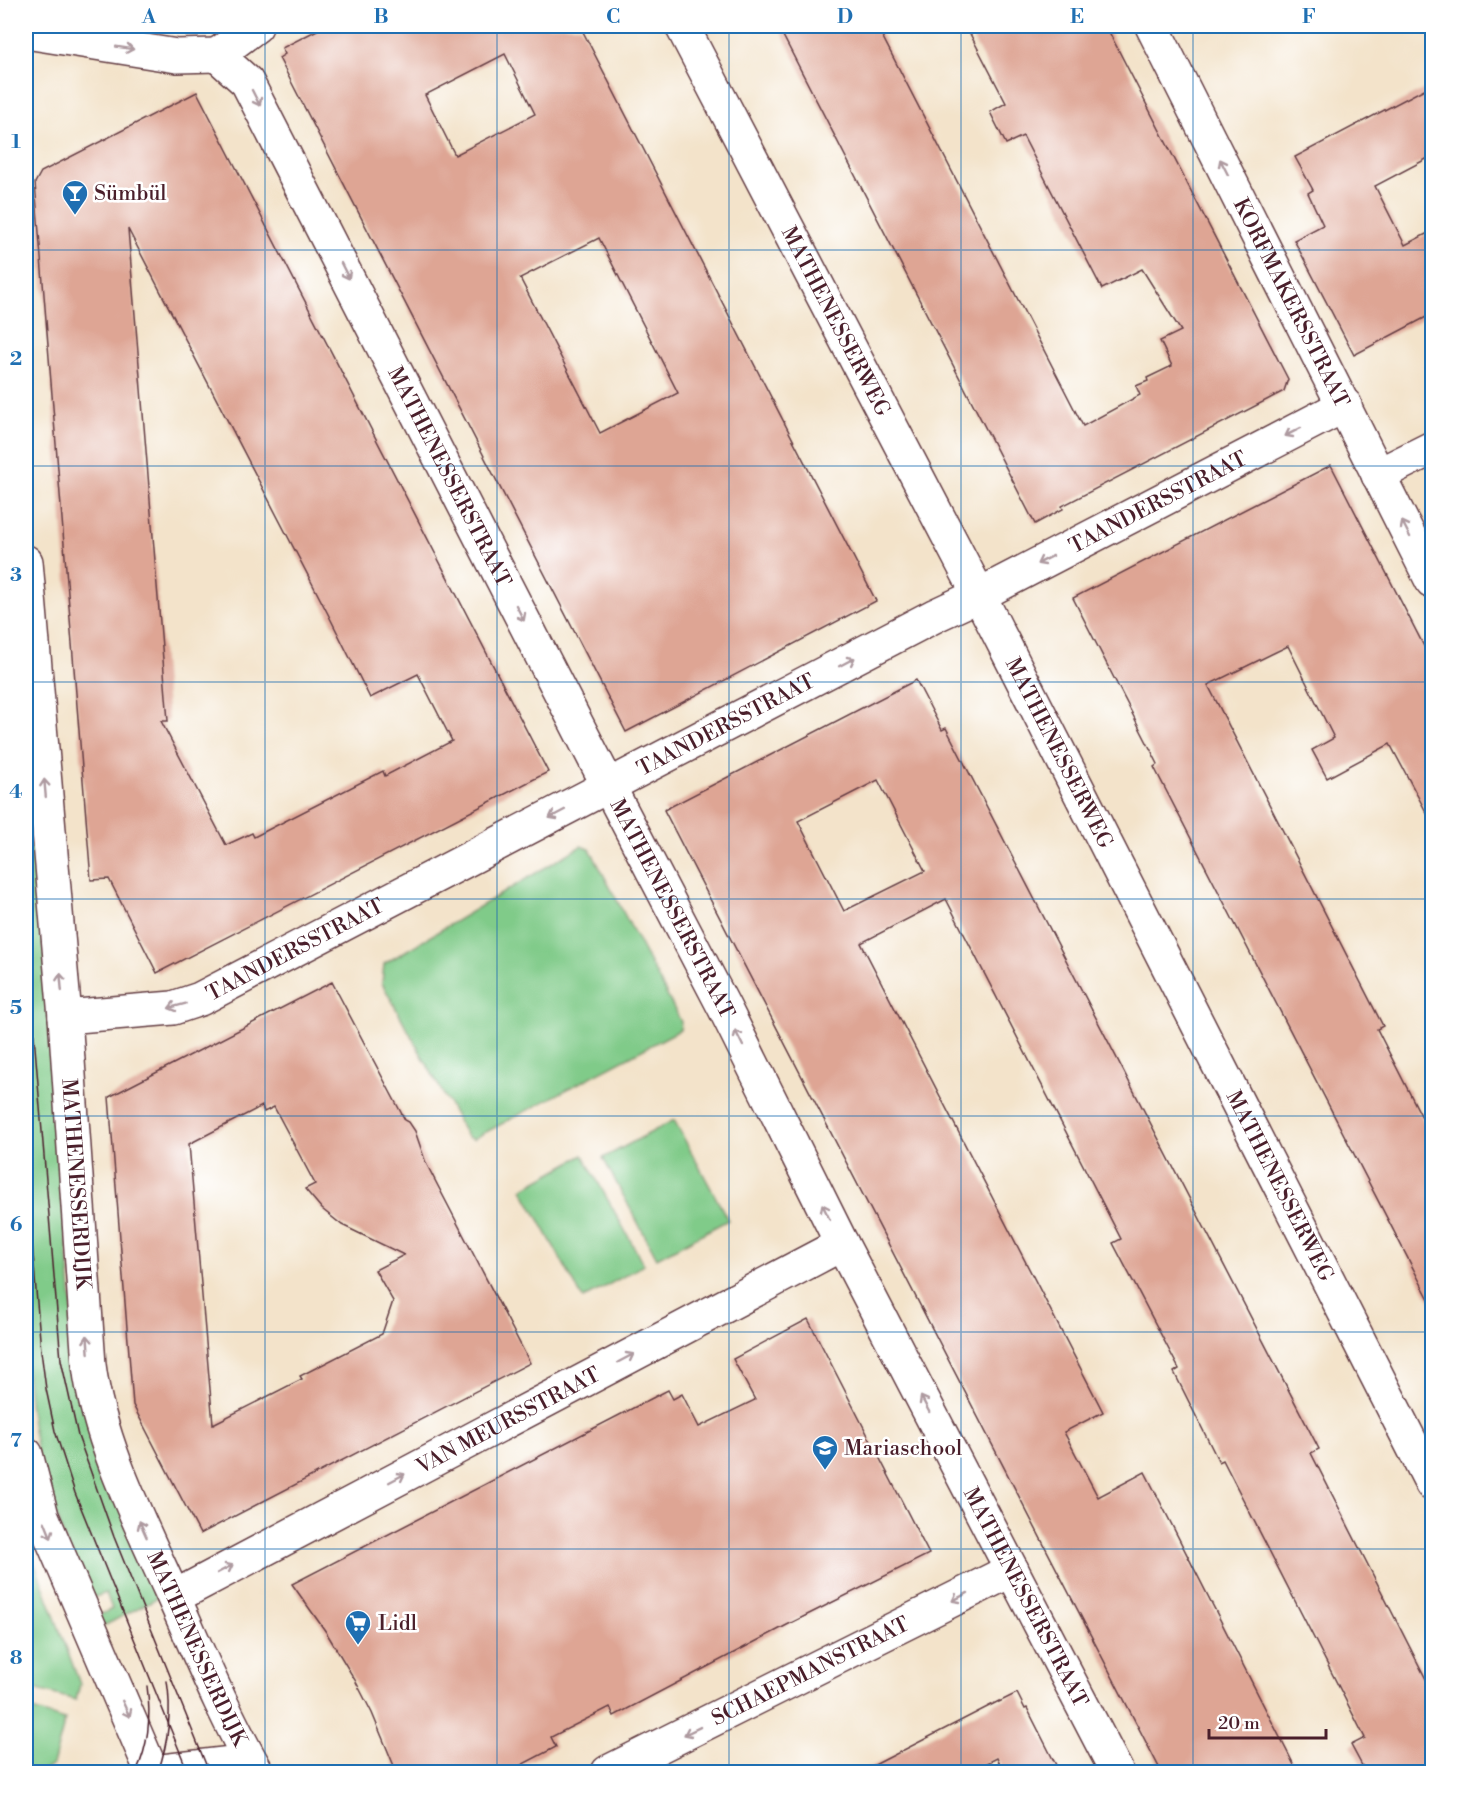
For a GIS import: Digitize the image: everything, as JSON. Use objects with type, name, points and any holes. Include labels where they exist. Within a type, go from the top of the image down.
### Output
[{"type":"street","points":[[26,32],[177,56],[218,55],[256,26]]},
{"type":"street","name":"MATHENESSERWEG","points":[[682,26],[979,595],[1432,1484]]},
{"type":"street","name":"KORFMAKERSSTRAAT","points":[[1152,26],[1432,581]]},
{"type":"street","name":"MATHENESSERSTRAAT","points":[[218,55],[247,82],[724,1007],[842,1244],[1117,1773]]},
{"type":"street","name":"TAANDERSSTRAAT","points":[[64,1017],[173,1008],[200,999],[936,615],[979,595],[1345,405]]},
{"type":"street","points":[[1378,475],[1432,448]]},
{"type":"street","name":"MATHENESSERDIJK","points":[[26,562],[64,1017],[88,1353],[94,1398],[134,1509],[249,1769]]},
{"type":"street","name":"VAN MEURSSTRAAT","points":[[174,1597],[842,1244]]},
{"type":"street","points":[[26,1454],[46,1525],[94,1640],[139,1738],[152,1773],[249,1769]]},
{"type":"street","name":"SCHAEPMANSTRAAT","points":[[608,1773],[1012,1570]]},
{"type":"green space","points":[[26,728],[78,1380],[157,1598],[102,1627],[97,1616],[112,1609],[106,1593],[89,1599],[54,1510],[38,1455],[26,1367]]},
{"type":"green space","points":[[581,846],[590,849],[681,1022],[680,1030],[473,1139],[467,1137],[382,983],[384,964]]},
{"type":"green space","points":[[674,1120],[728,1220],[657,1258],[603,1158]]},
{"type":"green space","points":[[583,1155],[644,1265],[583,1299],[522,1189]]},
{"type":"green space","points":[[26,1552],[33,1559],[80,1684],[76,1700],[26,1687]]},
{"type":"green space","points":[[26,1708],[65,1720],[53,1765],[40,1772],[26,1772]]},
{"type":"building","points":[[325,26],[580,26],[876,601],[626,732],[279,58],[285,54],[282,48]],"holes":[[[505,54],[535,114],[455,155],[425,95]],[[599,238],[678,393],[600,433],[520,278]]]},
{"type":"building","points":[[778,26],[877,26],[1083,426],[1140,395],[1136,386],[1172,366],[1160,341],[1181,331],[1142,269],[1102,289],[1023,136],[1006,144],[990,112],[1006,103],[966,26],[1106,26],[1288,379],[1284,391],[1062,506],[1063,509],[1035,524]]},
{"type":"building","points":[[1432,85],[1432,156],[1375,186],[1405,245],[1432,231],[1432,314],[1354,355],[1294,240],[1323,225],[1308,193],[1313,190],[1295,157]]},
{"type":"building","points":[[197,92],[548,772],[157,973],[109,879],[91,880],[35,183],[41,172]],"holes":[[[128,229],[370,698],[418,674],[452,741],[385,776],[383,771],[254,837],[252,833],[226,845],[161,721],[168,721]]]},
{"type":"building","points":[[1331,465],[1432,662],[1432,823],[1390,744],[1327,778],[1312,750],[1334,738],[1288,646],[1208,685],[1383,1026],[1377,1029],[1432,1137],[1432,1305],[1154,767],[1158,764],[1073,598]]},
{"type":"building","points":[[916,680],[942,730],[946,728],[1319,1449],[1311,1453],[1432,1691],[1432,1773],[1366,1773],[1351,1745],[1365,1738],[1223,1460],[1219,1462],[1174,1372],[1179,1369],[1113,1243],[1121,1239],[946,899],[861,943],[1103,1412],[1064,1432],[1098,1497],[1145,1472],[1298,1773],[1162,1773],[664,810]],"holes":[[[878,780],[925,871],[844,911],[798,821]]]},
{"type":"building","points":[[332,982],[405,1120],[415,1131],[426,1163],[530,1363],[200,1534],[133,1405],[109,1097]],"holes":[[[262,1106],[264,1112],[274,1107],[315,1184],[305,1189],[322,1209],[342,1225],[404,1255],[375,1270],[393,1301],[382,1334],[300,1376],[302,1379],[213,1424],[189,1144]]]},
{"type":"building","points":[[808,1319],[929,1554],[787,1625],[614,1716],[610,1707],[551,1737],[556,1747],[506,1773],[397,1773],[372,1713],[355,1680],[326,1632],[292,1584],[668,1390],[673,1399],[682,1394],[699,1427],[755,1400],[733,1359]]},
{"type":"building","points":[[1017,1693],[1060,1773],[1004,1773],[997,1758],[968,1773],[859,1773],[999,1701]]},
{"type":"tram line","points":[[26,939],[61,1360],[78,1436],[114,1537],[209,1772]]},
{"type":"tram line","points":[[26,1169],[41,1351],[55,1431],[75,1493],[188,1772]]},
{"type":"tram line","points":[[158,1772],[168,1727],[167,1681]]},
{"type":"tram line","points":[[136,1772],[144,1751],[148,1730],[147,1686]]},
{"type":"place","name":"Sümbül","points":[[75,216]]},
{"type":"place","name":"Mariaschool","points":[[825,1471]]},
{"type":"place","name":"Lidl","points":[[358,1646]]}]
